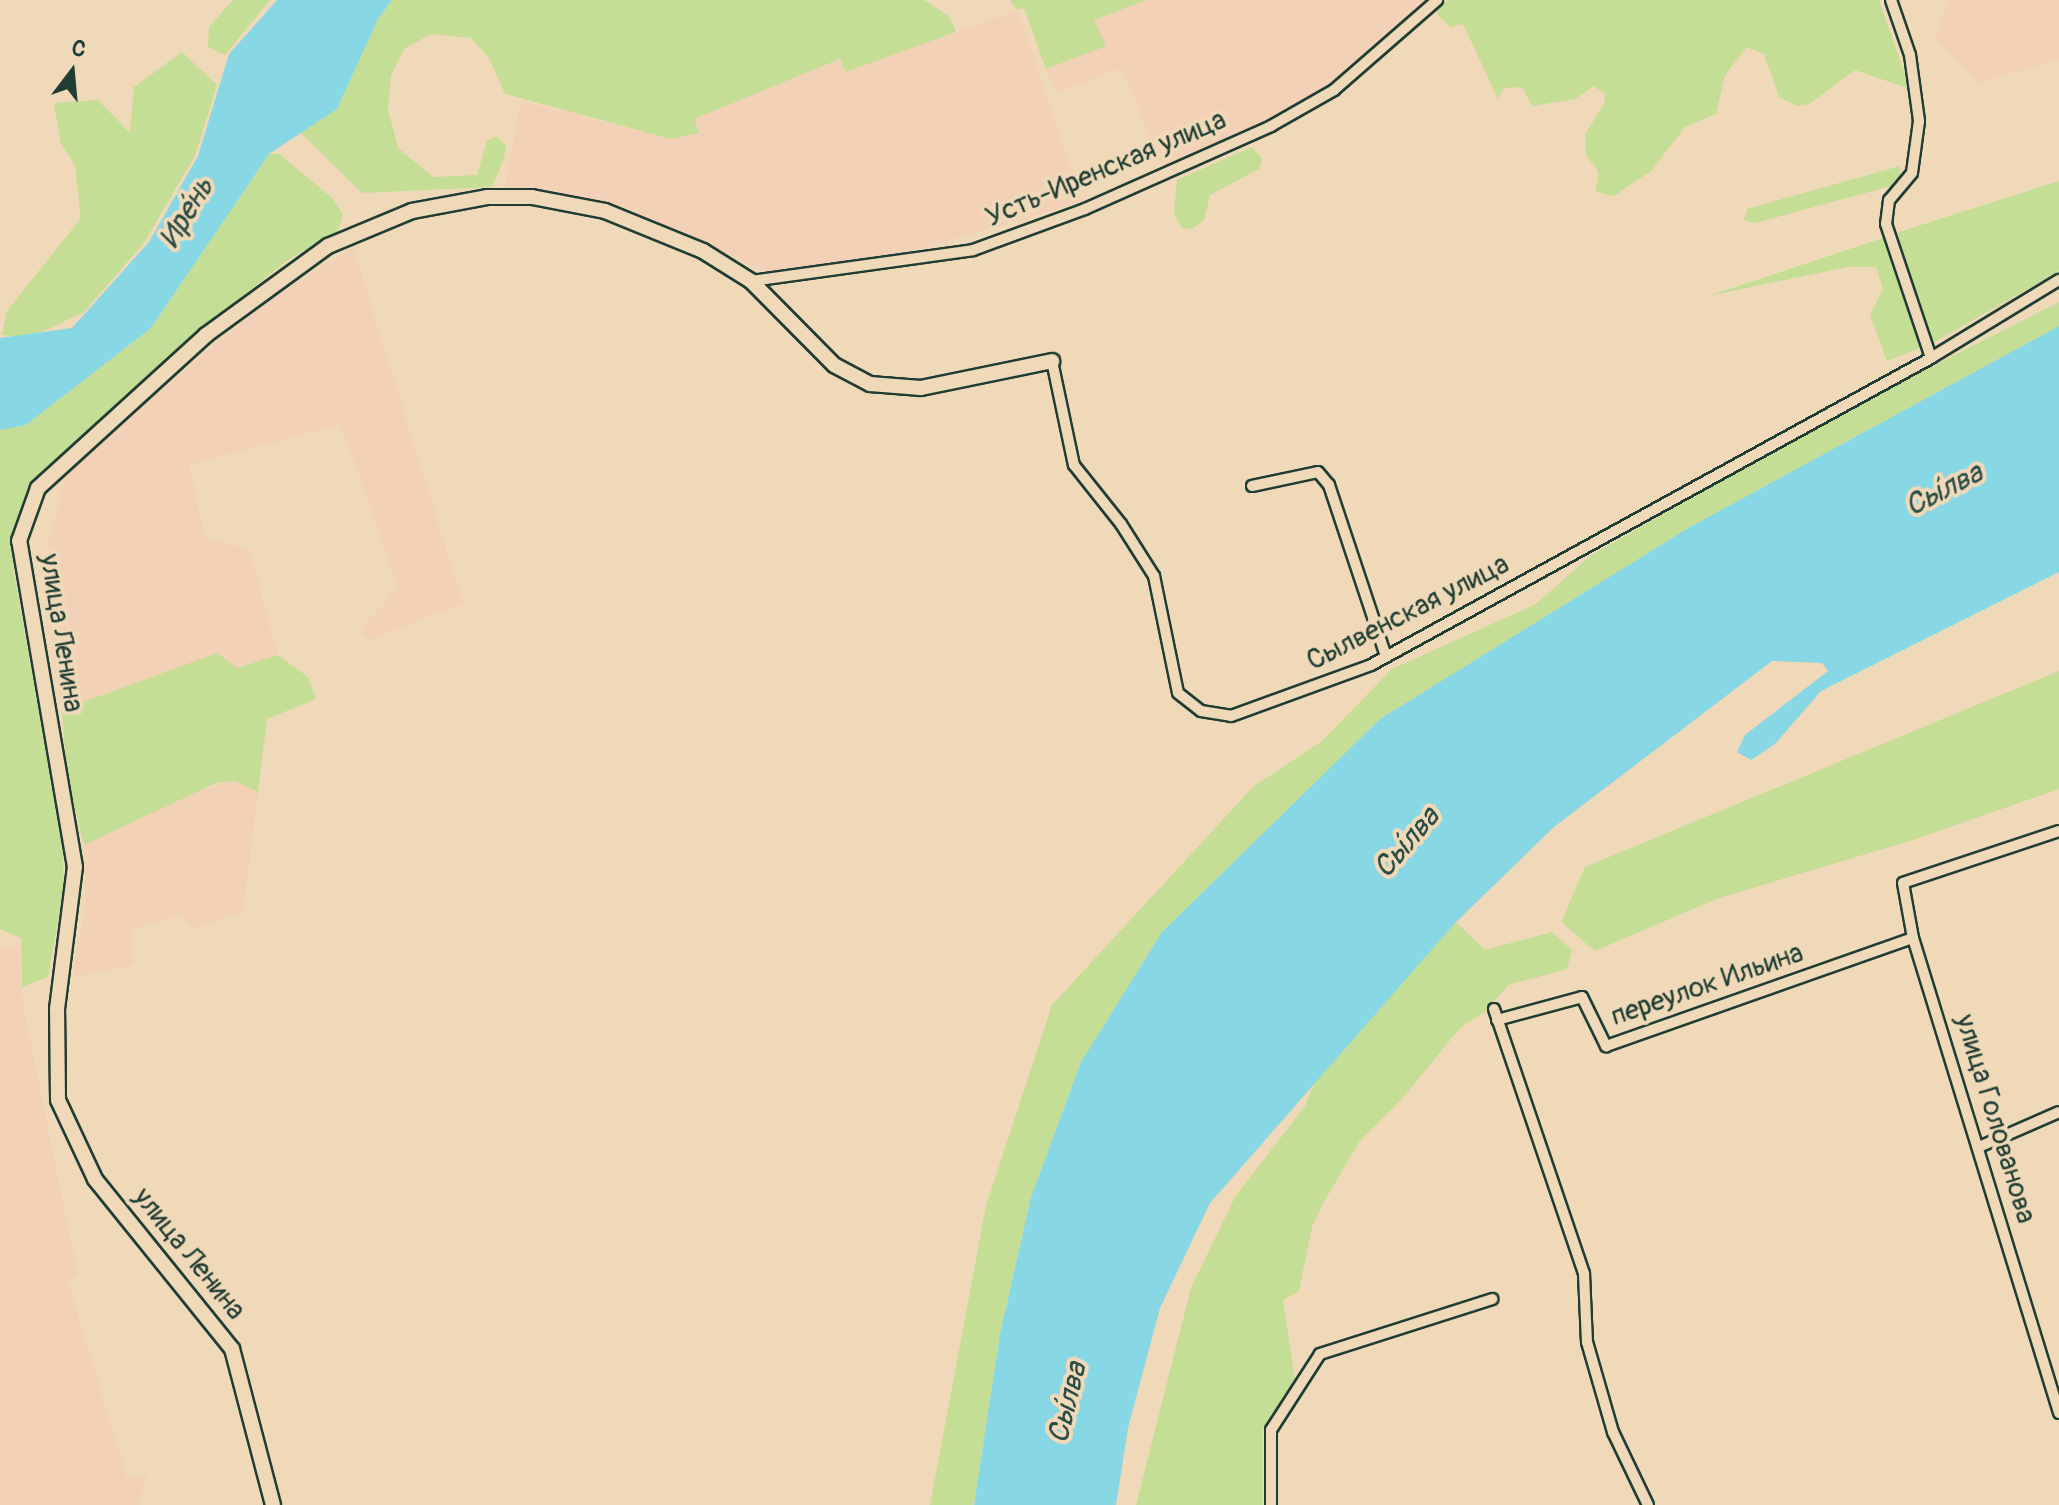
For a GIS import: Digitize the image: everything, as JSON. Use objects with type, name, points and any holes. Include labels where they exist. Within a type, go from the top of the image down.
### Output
[{"type":"street","name":"Усть-Иренская улица","points":[[751,281],[973,250],[1085,209],[1271,126],[1334,90],[1437,0]]},
{"type":"street","points":[[1891,0],[1910,55],[1919,121],[1912,173],[1889,200],[1886,224],[1931,358]]},
{"type":"street","name":"улица Ленина","points":[[273,1505],[232,1349],[95,1179],[58,1100],[57,1009],[75,867],[19,541],[38,488],[206,335],[308,259],[350,234],[412,211],[511,196],[605,211],[668,233],[751,281],[834,365],[870,384],[921,388],[1052,361]]},
{"type":"street","name":"Сылвенская улица","points":[[1052,361],[1074,465],[1154,576],[1175,685],[1183,699],[1211,715],[1231,716],[1332,683],[1386,656],[1931,358],[2059,280]]},
{"type":"street","points":[[1252,486],[1318,472],[1329,485],[1386,656]]},
{"type":"street","name":"улица Голованова","points":[[2059,831],[1903,883],[1913,938],[2059,1413]]},
{"type":"street","name":"переулок Ильина","points":[[1497,1020],[1582,997],[1606,1046],[1913,938]]},
{"type":"street","points":[[1494,1009],[1584,1274],[1587,1342],[1613,1432],[1648,1505]]},
{"type":"street","points":[[1979,1147],[2059,1112]]},
{"type":"street","points":[[1271,1505],[1271,1430],[1320,1354],[1492,1299]]},
{"type":"shaded area","points":[[1147,0],[1428,0],[1330,87],[1252,129],[1162,167],[1122,68],[1056,93],[1046,69],[1105,46],[1094,21]]},
{"type":"shaded area","points":[[1949,0],[2059,0],[2059,59],[1979,83],[1935,39]]},
{"type":"shaded area","points":[[1017,10],[1083,202],[902,254],[768,272],[627,208],[505,187],[521,101],[671,139],[693,119],[841,59],[847,72]]},
{"type":"shaded area","points":[[353,247],[463,603],[371,640],[360,630],[398,588],[341,424],[189,465],[205,538],[249,549],[278,655],[236,668],[217,653],[62,710],[46,608],[49,539],[68,469],[264,303]]},
{"type":"shaded area","points":[[235,781],[258,792],[243,911],[194,929],[181,914],[133,929],[133,965],[73,977],[86,902],[84,845],[194,792]]},
{"type":"shaded area","points":[[18,946],[24,1010],[78,1276],[67,1279],[127,1478],[147,1475],[139,1505],[0,1505],[0,948]]},
{"type":"green space","points":[[233,0],[270,0],[225,55],[208,47],[209,27]]},
{"type":"green space","points":[[392,0],[924,0],[949,16],[956,32],[846,72],[840,59],[694,119],[699,133],[671,139],[505,94],[489,58],[471,38],[431,34],[404,49],[391,76],[388,109],[398,148],[433,177],[477,175],[487,141],[496,136],[506,145],[492,187],[362,193],[301,133],[337,109],[378,19]]},
{"type":"green space","points":[[1010,0],[1147,0],[1094,20],[1106,46],[1046,69],[1024,8],[1017,10]]},
{"type":"green space","points":[[1448,0],[1879,0],[1910,89],[1855,70],[1809,104],[1797,106],[1779,97],[1764,54],[1747,47],[1725,75],[1716,114],[1685,127],[1652,170],[1614,196],[1595,192],[1599,172],[1586,155],[1585,134],[1605,103],[1604,93],[1594,86],[1575,99],[1532,106],[1522,87],[1504,88],[1498,99],[1463,24],[1451,27],[1438,15],[1436,9]]},
{"type":"green space","points":[[182,52],[217,85],[195,156],[143,244],[84,312],[31,337],[2,335],[7,311],[81,218],[75,165],[61,144],[54,103],[98,100],[130,133],[134,87]]},
{"type":"green space","points":[[1252,147],[1262,159],[1259,169],[1210,195],[1204,220],[1192,229],[1182,228],[1174,215],[1177,180]]},
{"type":"green space","points":[[269,154],[279,154],[331,197],[343,214],[338,232],[289,259],[187,340],[27,491],[14,537],[14,573],[62,838],[64,886],[48,977],[22,987],[21,938],[0,929],[0,430],[26,425],[151,328]]},
{"type":"green space","points":[[1900,166],[1901,177],[1891,186],[1755,223],[1744,220],[1747,209]]},
{"type":"green space","points":[[2059,181],[2059,271],[1931,344],[1893,234]]},
{"type":"green space","points":[[1886,237],[1920,348],[1887,361],[1870,315],[1883,289],[1876,267],[1848,267],[1708,296]]},
{"type":"green space","points":[[2059,302],[2059,326],[1690,527],[1380,719],[1162,932],[1081,1062],[1031,1197],[1000,1334],[974,1505],[930,1505],[986,1206],[1052,1005],[1253,787],[1322,741],[1392,669],[1536,604],[1590,556],[1844,411]]},
{"type":"green space","points":[[217,653],[237,668],[278,655],[308,677],[316,699],[267,719],[258,792],[235,781],[216,783],[84,845],[67,775],[62,710]]},
{"type":"green space","points":[[2059,671],[2059,789],[1913,840],[1719,898],[1595,951],[1561,922],[1585,867]]},
{"type":"green space","points":[[1456,922],[1485,950],[1552,932],[1572,950],[1567,969],[1508,985],[1486,1011],[1460,1028],[1401,1100],[1359,1142],[1325,1200],[1312,1227],[1299,1291],[1283,1300],[1295,1380],[1263,1429],[1263,1505],[1136,1505],[1191,1288],[1235,1197],[1305,1106],[1315,1082]]},
{"type":"water","name":"Ире́нь","points":[[277,0],[392,0],[378,19],[337,109],[269,154],[151,328],[26,425],[0,430],[0,338],[72,328],[149,242],[198,156],[229,54]]},
{"type":"water","name":"Сы́лва","points":[[2059,326],[2059,572],[1821,691],[1775,744],[1751,760],[1737,752],[1745,735],[1828,671],[1822,663],[1772,661],[1554,827],[1456,922],[1210,1203],[1160,1308],[1128,1428],[1116,1505],[974,1505],[1000,1334],[1031,1197],[1081,1062],[1162,932],[1380,719],[1690,527]]}]
